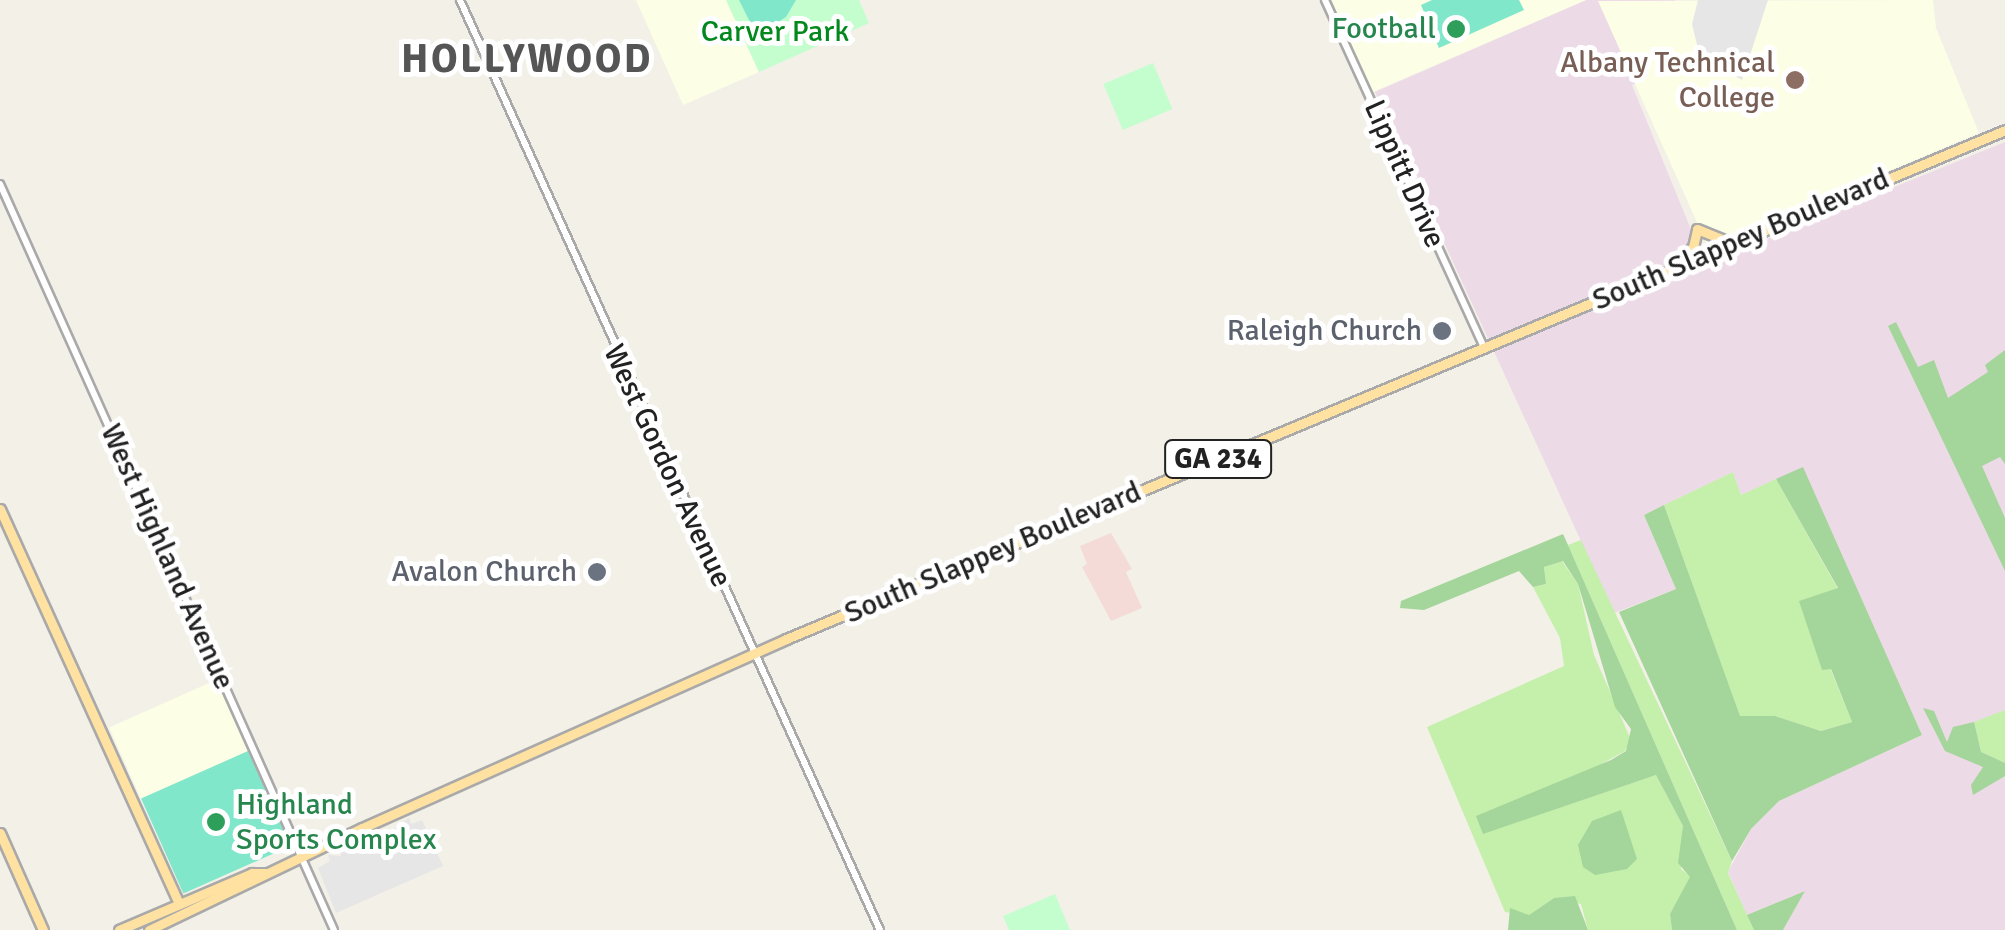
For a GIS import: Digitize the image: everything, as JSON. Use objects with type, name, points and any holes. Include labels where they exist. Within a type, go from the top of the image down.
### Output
[{"type":"main road","name":"South Slappey Boulevard","points":[[149,930],[302,856],[754,654],[2005,130]]},
{"type":"main road","points":[[1672,270],[1693,247],[1697,229],[1734,244]]},
{"type":"main road","points":[[0,510],[178,904]]},
{"type":"main road","points":[[0,833],[43,930]]},
{"type":"main road","name":"South Slappey Boulevard","points":[[119,930],[252,872],[265,873]]},
{"type":"main road","points":[[178,904],[199,907]]},
{"type":"main road","points":[[168,921],[178,904]]},
{"type":"street","name":"West Gordon Avenue","points":[[460,0],[880,930]]},
{"type":"street","name":"Lippitt Drive","points":[[1325,0],[1484,348]]},
{"type":"street","name":"West Highland Avenue","points":[[0,184],[334,930]]},
{"type":"shaded area","points":[[636,0],[726,0],[759,72],[683,105]]},
{"type":"shaded area","points":[[1326,0],[1586,0],[1368,94]]},
{"type":"shaded area","points":[[1586,0],[1675,0],[1700,57],[1632,85],[1705,264],[2005,142],[2005,930],[1783,930],[1805,891],[1747,915],[1728,872],[1751,829],[1779,801],[1922,735],[1802,468],[1741,495],[1733,472],[1644,515],[1676,589],[1614,613],[1375,92]]},
{"type":"shaded area","points":[[1698,0],[1768,0],[1742,80],[1700,57],[1692,24]]},
{"type":"shaded area","name":"Albany Technical College","points":[[1933,0],[1936,28],[1979,133],[1708,247],[1598,1]]},
{"type":"shaded area","points":[[1111,533],[1132,569],[1126,572],[1142,608],[1111,621],[1082,567],[1087,564],[1080,546]]},
{"type":"shaded area","points":[[216,680],[248,751],[141,799],[109,728]]},
{"type":"shaded area","points":[[409,817],[411,824],[422,820],[443,866],[336,913],[318,868],[330,861],[328,855],[341,856],[340,850],[399,827]]},
{"type":"green space","name":"Carver Park","points":[[726,0],[859,0],[869,23],[759,72]]},
{"type":"green space","points":[[739,0],[796,0],[786,17],[757,36]]},
{"type":"green space","name":"Football","points":[[1432,0],[1519,0],[1524,10],[1439,48],[1421,5]]},
{"type":"green space","points":[[1153,63],[1173,109],[1123,130],[1103,84]]},
{"type":"green space","points":[[1896,322],[1918,367],[1934,360],[1948,398],[1988,372],[1985,365],[2005,350],[2005,464],[2000,457],[1982,466],[2005,518],[2005,571],[1888,326]]},
{"type":"green space","points":[[1803,467],[1922,735],[1779,801],[1751,829],[1732,861],[1619,612],[1676,589],[1644,515],[1664,505],[1740,716],[1775,716],[1821,731],[1852,722],[1831,669],[1822,670],[1799,601],[1838,588],[1776,479]]},
{"type":"green space","points":[[1733,472],[1741,495],[1776,479],[1838,589],[1800,601],[1822,670],[1830,668],[1852,722],[1821,731],[1775,716],[1740,717],[1664,505]]},
{"type":"green space","points":[[1563,534],[1737,930],[1672,930],[1670,914],[1690,877],[1678,863],[1683,826],[1656,775],[1483,834],[1476,816],[1611,760],[1626,751],[1631,729],[1615,707],[1578,584],[1563,561],[1544,567],[1546,584],[1533,587],[1519,571],[1424,610],[1400,608],[1401,601]]},
{"type":"green space","points":[[1581,540],[1732,861],[1728,873],[1754,930],[1737,930],[1568,545]]},
{"type":"green space","points":[[1562,561],[1578,584],[1594,655],[1631,740],[1625,751],[1594,768],[1477,816],[1484,833],[1656,775],[1683,826],[1681,869],[1691,877],[1670,914],[1672,930],[1588,930],[1581,904],[1554,898],[1529,915],[1505,912],[1427,727],[1564,666],[1560,638],[1533,587],[1546,584],[1544,567]]},
{"type":"green space","points":[[1923,708],[1934,711],[1947,742],[1953,727],[1974,722],[1981,752],[2005,763],[2005,776],[1973,795],[1971,785],[1983,767],[1945,751]]},
{"type":"green space","points":[[2005,710],[2005,763],[1981,752],[1974,722]]},
{"type":"green space","name":"Highland Sports Complex","points":[[248,751],[290,846],[183,894],[141,799]]},
{"type":"green space","points":[[1621,810],[1637,859],[1627,869],[1595,875],[1583,867],[1578,845],[1592,821]]},
{"type":"green space","points":[[1805,891],[1783,930],[1754,930],[1747,915]]},
{"type":"green space","points":[[1055,894],[1070,930],[1009,930],[1003,916]]},
{"type":"green space","points":[[1575,896],[1588,930],[1508,930],[1510,908],[1529,915],[1554,898]]},
{"type":"place","name":"Football","points":[[1456,29]]},
{"type":"place","name":"Albany Technical College","points":[[1795,80]]},
{"type":"place","name":"Raleigh Church","points":[[1442,331]]},
{"type":"place","name":"Avalon Church","points":[[597,572]]},
{"type":"place","name":"Highland Sports Complex","points":[[216,822]]},
{"type":"district","name":"HOLLYWOOD","points":[[527,59]]}]
